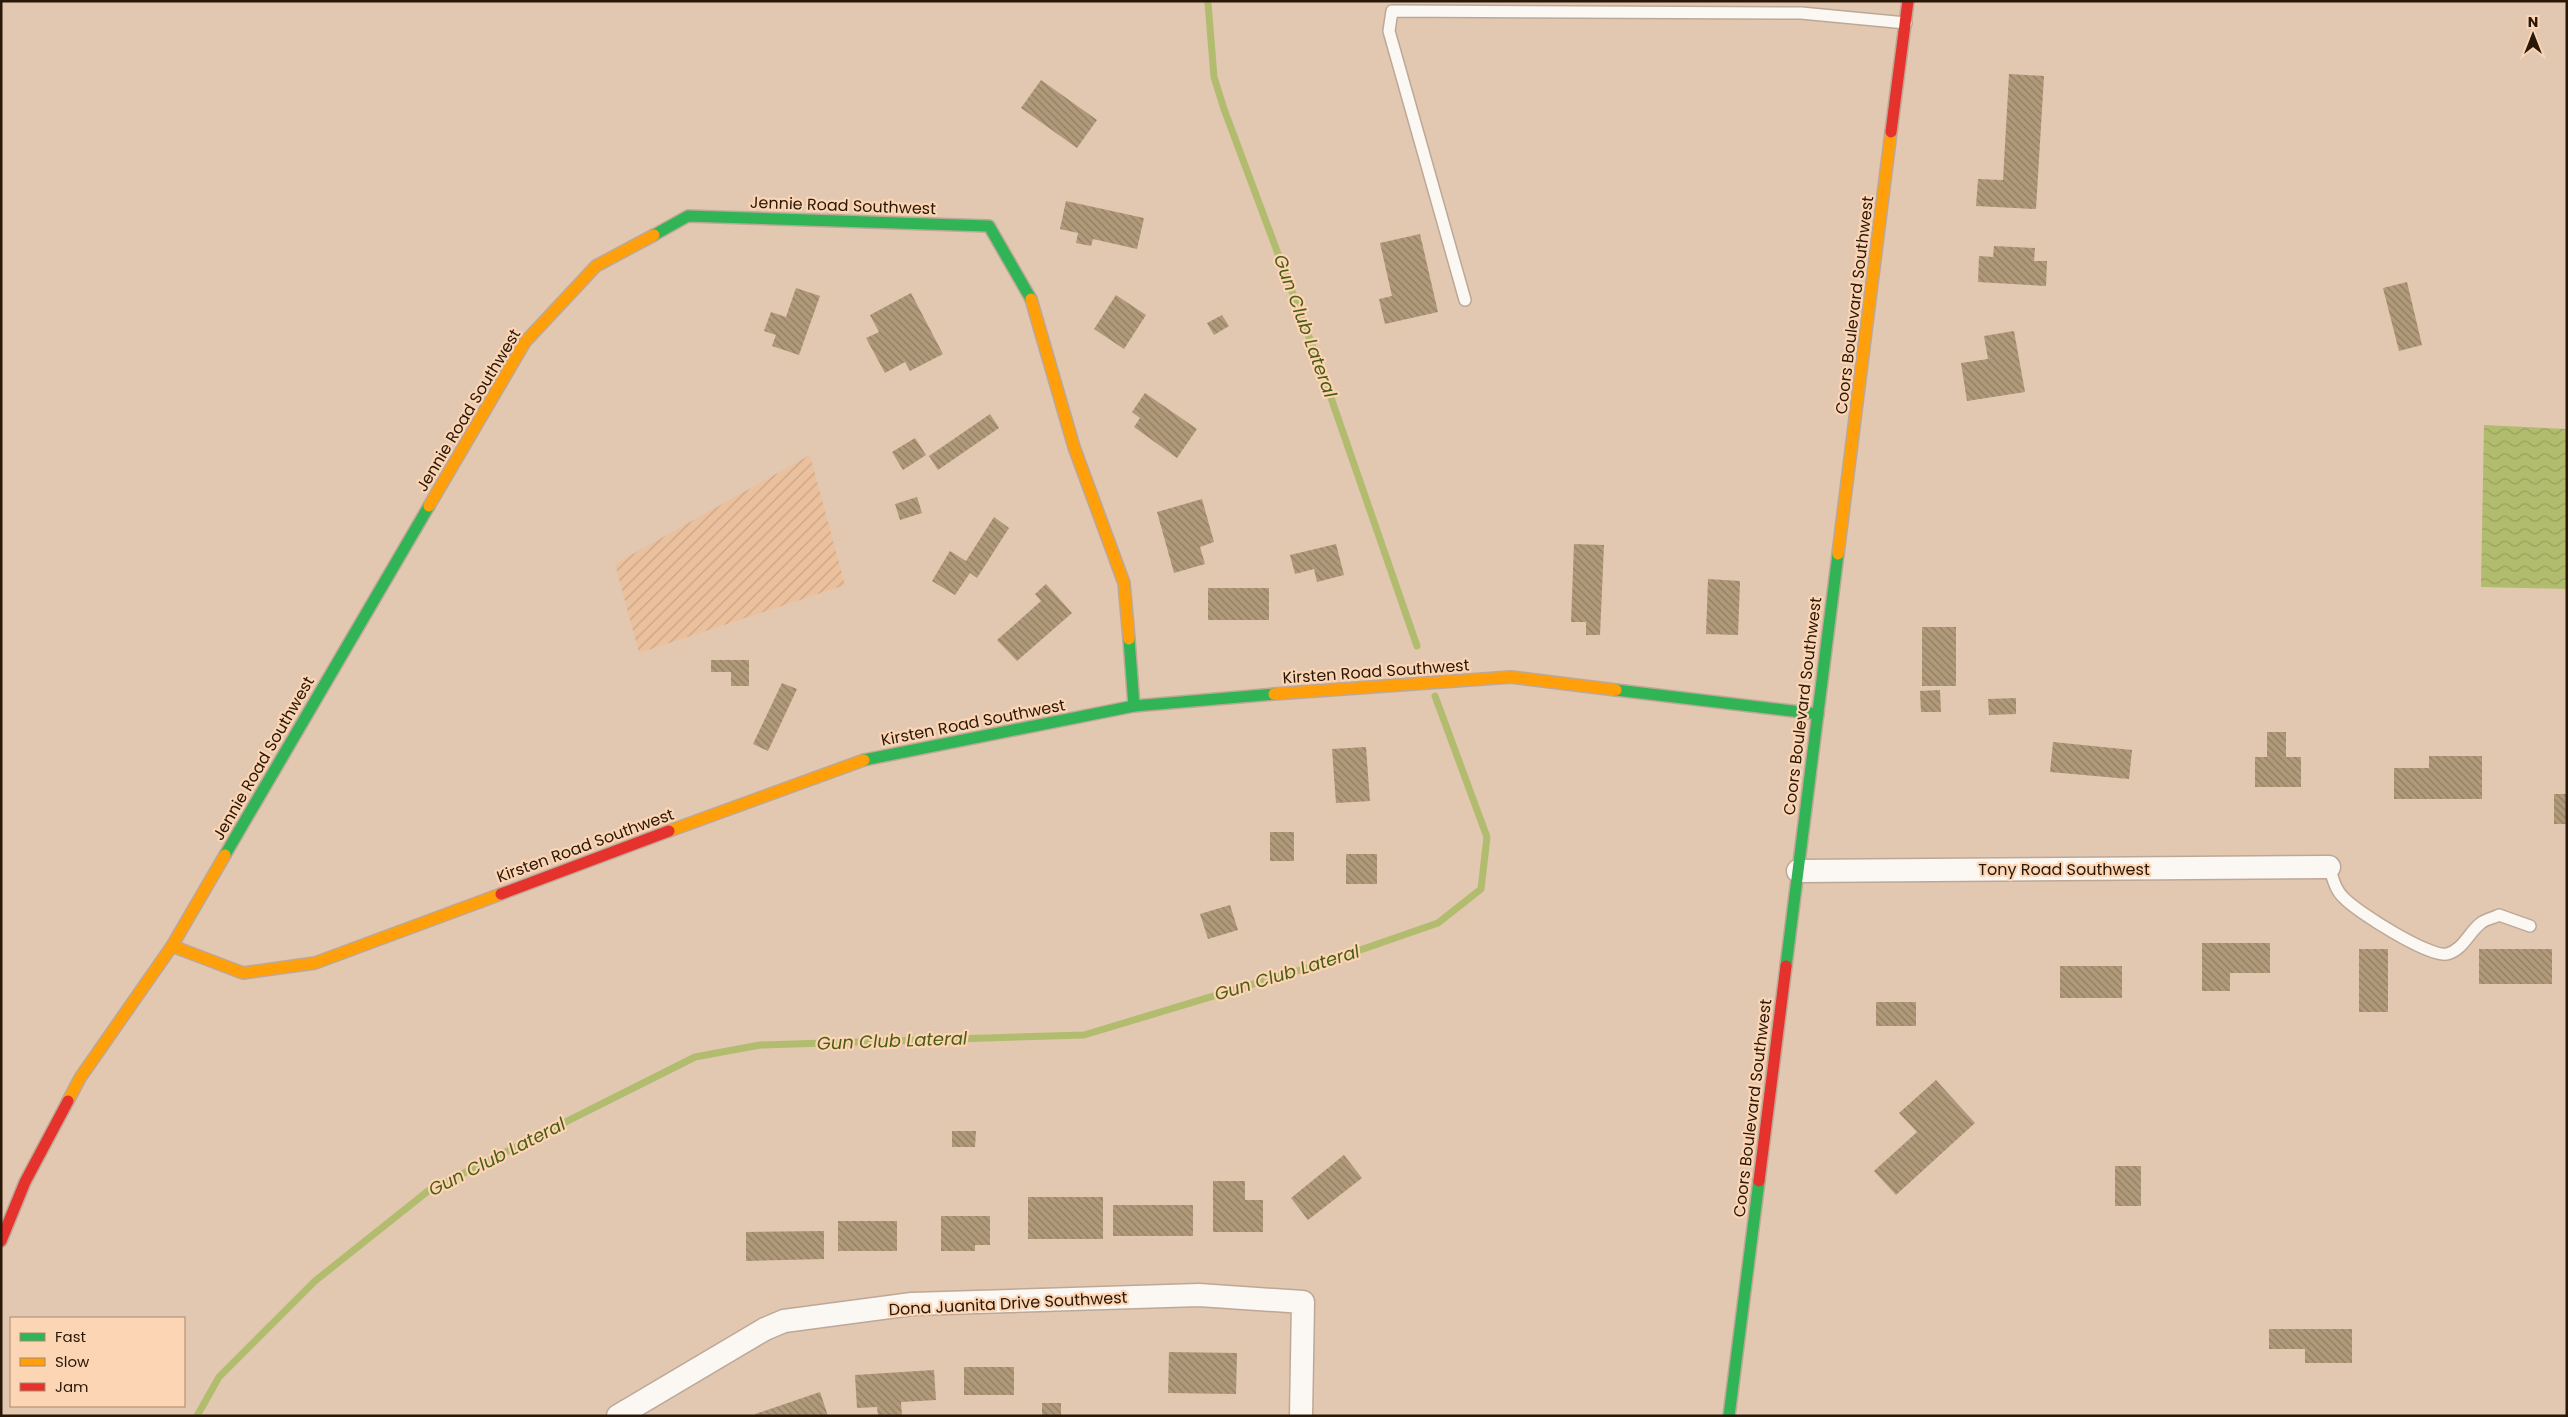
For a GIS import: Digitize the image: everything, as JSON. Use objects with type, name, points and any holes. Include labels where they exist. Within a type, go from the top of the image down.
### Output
[{"type":"street","name":"Coors Boulevard Southwest","points":[[1730,1416],[1908,1]]},
{"type":"street","name":"Jennie Road Southwest","points":[[1,1241],[25,1182],[80,1078],[172,946],[525,342],[596,266],[688,216],[989,226],[1034,304],[1074,447],[1124,583],[1134,706]]},
{"type":"street","name":"Kirsten Road Southwest","points":[[172,946],[243,973],[315,963],[855,762],[1134,706],[1412,683],[1511,677],[1818,714]]},
{"type":"street","name":"Tony Road Southwest","points":[[1798,871],[2329,867]]},
{"type":"street","name":"Dona Juanita Drive Southwest","points":[[618,1416],[764,1329],[784,1321],[922,1304],[1200,1295],[1303,1302],[1301,1416]]},
{"type":"lane","points":[[1465,300],[1390,32],[1392,11],[1801,13],[1906,24]]},
{"type":"lane","points":[[2329,867],[2335,887],[2344,898],[2371,918],[2434,953],[2448,954],[2462,945],[2481,923],[2499,915],[2530,926]]},
{"type":"shaded area","points":[[810,455],[845,585],[639,653],[615,564]]},
{"type":"water","points":[[2484,425],[2567,429],[2567,589],[2481,587]]},
{"type":"building","points":[[2009,74],[2044,76],[2036,209],[1976,206],[1978,179],[2003,180]]},
{"type":"building","points":[[1041,80],[1097,120],[1077,148],[1021,108]]},
{"type":"building","points":[[1066,201],[1144,218],[1137,249],[1093,239],[1091,246],[1076,243],[1078,233],[1060,229]]},
{"type":"building","points":[[1420,234],[1438,312],[1385,324],[1379,299],[1392,296],[1380,243]]},
{"type":"building","points":[[1994,246],[2035,248],[2034,261],[2047,261],[2046,286],[1978,282],[1979,256],[1993,257]]},
{"type":"building","points":[[2407,282],[2422,345],[2399,351],[2383,288]]},
{"type":"building","points":[[796,288],[820,296],[799,355],[772,346],[776,335],[764,331],[771,312],[786,317]]},
{"type":"building","points":[[911,293],[943,354],[910,371],[905,362],[885,373],[866,338],[879,332],[870,315]]},
{"type":"building","points":[[1116,295],[1146,315],[1124,349],[1094,329]]},
{"type":"building","points":[[1222,315],[1229,326],[1214,335],[1207,323]]},
{"type":"building","points":[[2014,331],[2025,392],[1967,401],[1961,363],[1988,359],[1984,336]]},
{"type":"building","points":[[1145,393],[1197,429],[1177,458],[1134,427],[1140,418],[1132,412]]},
{"type":"building","points":[[990,414],[999,428],[938,470],[929,456]]},
{"type":"building","points":[[915,438],[926,455],[903,470],[892,452]]},
{"type":"building","points":[[917,497],[922,513],[900,520],[895,504]]},
{"type":"building","points":[[1202,499],[1214,542],[1200,547],[1205,564],[1174,573],[1157,512]]},
{"type":"building","points":[[994,517],[1009,528],[977,578],[970,573],[955,595],[932,581],[950,551],[966,561]]},
{"type":"building","points":[[1336,544],[1344,575],[1317,582],[1314,569],[1295,574],[1290,555]]},
{"type":"building","points":[[1574,544],[1604,545],[1600,635],[1586,635],[1586,622],[1571,622]]},
{"type":"building","points":[[1708,579],[1740,581],[1738,635],[1706,634]]},
{"type":"building","points":[[1046,584],[1072,613],[1017,661],[997,640],[1041,601],[1035,594]]},
{"type":"building","points":[[1208,588],[1269,588],[1269,620],[1208,620]]},
{"type":"building","points":[[1922,627],[1956,627],[1956,686],[1922,686]]},
{"type":"building","points":[[711,660],[749,660],[749,686],[731,686],[731,672],[711,672]]},
{"type":"building","points":[[782,683],[797,689],[768,751],[753,744]]},
{"type":"building","points":[[1940,690],[1941,712],[1921,712],[1920,691]]},
{"type":"building","points":[[2016,698],[2016,714],[1989,715],[1988,699]]},
{"type":"building","points":[[2267,732],[2286,732],[2286,757],[2301,757],[2301,787],[2255,787],[2255,757],[2267,757]]},
{"type":"building","points":[[2053,742],[2132,750],[2129,779],[2050,772]]},
{"type":"building","points":[[1366,747],[1370,801],[1336,803],[1332,749]]},
{"type":"building","points":[[2429,756],[2482,756],[2482,799],[2394,799],[2394,768],[2429,768]]},
{"type":"building","points":[[2554,794],[2567,794],[2567,824],[2554,824]]},
{"type":"building","points":[[1270,832],[1294,832],[1294,861],[1270,861]]},
{"type":"building","points":[[1346,854],[1377,854],[1377,884],[1346,884]]},
{"type":"building","points":[[1230,905],[1238,930],[1208,939],[1200,914]]},
{"type":"building","points":[[2202,943],[2270,943],[2270,973],[2230,973],[2230,991],[2202,991]]},
{"type":"building","points":[[2359,949],[2388,949],[2388,1012],[2359,1012]]},
{"type":"building","points":[[2479,949],[2552,949],[2552,984],[2479,984]]},
{"type":"building","points":[[2060,966],[2122,966],[2122,998],[2060,998]]},
{"type":"building","points":[[1876,1002],[1916,1002],[1916,1026],[1876,1026]]},
{"type":"building","points":[[1936,1080],[1975,1123],[1896,1195],[1874,1171],[1917,1132],[1899,1113]]},
{"type":"building","points":[[952,1131],[976,1131],[975,1147],[952,1147]]},
{"type":"building","points":[[1344,1155],[1362,1178],[1308,1220],[1291,1198]]},
{"type":"building","points":[[2115,1166],[2141,1166],[2141,1206],[2115,1206]]},
{"type":"building","points":[[1213,1181],[1245,1181],[1245,1200],[1263,1200],[1263,1232],[1213,1232]]},
{"type":"building","points":[[1028,1197],[1103,1197],[1103,1239],[1028,1239]]},
{"type":"building","points":[[1113,1205],[1193,1205],[1193,1236],[1113,1236]]},
{"type":"building","points":[[941,1216],[990,1216],[990,1245],[975,1245],[975,1251],[941,1251]]},
{"type":"building","points":[[838,1221],[897,1221],[897,1251],[838,1251]]},
{"type":"building","points":[[824,1231],[824,1259],[746,1261],[746,1232]]},
{"type":"building","points":[[2269,1329],[2352,1329],[2352,1363],[2305,1363],[2305,1349],[2269,1349]]},
{"type":"building","points":[[1169,1352],[1237,1353],[1236,1394],[1168,1393]]},
{"type":"building","points":[[964,1367],[1014,1367],[1014,1395],[964,1395]]},
{"type":"building","points":[[934,1370],[936,1400],[901,1402],[902,1416],[878,1416],[877,1407],[857,1408],[855,1375]]},
{"type":"building","points":[[820,1392],[828,1416],[756,1416],[755,1414]]},
{"type":"building","points":[[1042,1403],[1061,1403],[1061,1416],[1042,1416]]},
{"type":"waterway","name":"Gun Club Lateral","points":[[1208,3],[1214,77],[1224,109],[1321,369],[1417,646]]},
{"type":"waterway","name":"Gun Club Lateral","points":[[197,1416],[219,1377],[315,1281],[428,1191],[695,1057],[760,1045],[1084,1035],[1320,964],[1438,923],[1481,889],[1487,837],[1435,696]]},
{"type":"traffic: fast","points":[[654,235],[688,216],[989,226],[1031,299]]},
{"type":"traffic: fast","points":[[225,855],[429,506]]},
{"type":"traffic: fast","points":[[1786,966],[1838,554]]},
{"type":"traffic: fast","points":[[1129,639],[1134,706]]},
{"type":"traffic: fast","points":[[1616,690],[1818,714]]},
{"type":"traffic: fast","points":[[864,760],[1134,706],[1274,694]]},
{"type":"traffic: fast","points":[[1729,1416],[1759,1181]]},
{"type":"traffic: slow","points":[[1838,554],[1891,132]]},
{"type":"traffic: slow","points":[[429,506],[525,342],[596,266],[654,235]]},
{"type":"traffic: slow","points":[[1031,299],[1074,447],[1124,583],[1129,639]]},
{"type":"traffic: slow","points":[[1274,694],[1511,677],[1616,690]]},
{"type":"traffic: slow","points":[[669,831],[864,760]]},
{"type":"traffic: slow","points":[[68,1101],[80,1078],[172,946],[225,855]]},
{"type":"traffic: slow","points":[[172,946],[243,973],[315,963],[501,894]]},
{"type":"traffic: jam","points":[[1891,132],[1908,1]]},
{"type":"traffic: jam","points":[[501,894],[669,831]]},
{"type":"traffic: jam","points":[[1759,1181],[1786,966]]},
{"type":"traffic: jam","points":[[1,1241],[25,1182],[68,1101]]}]
